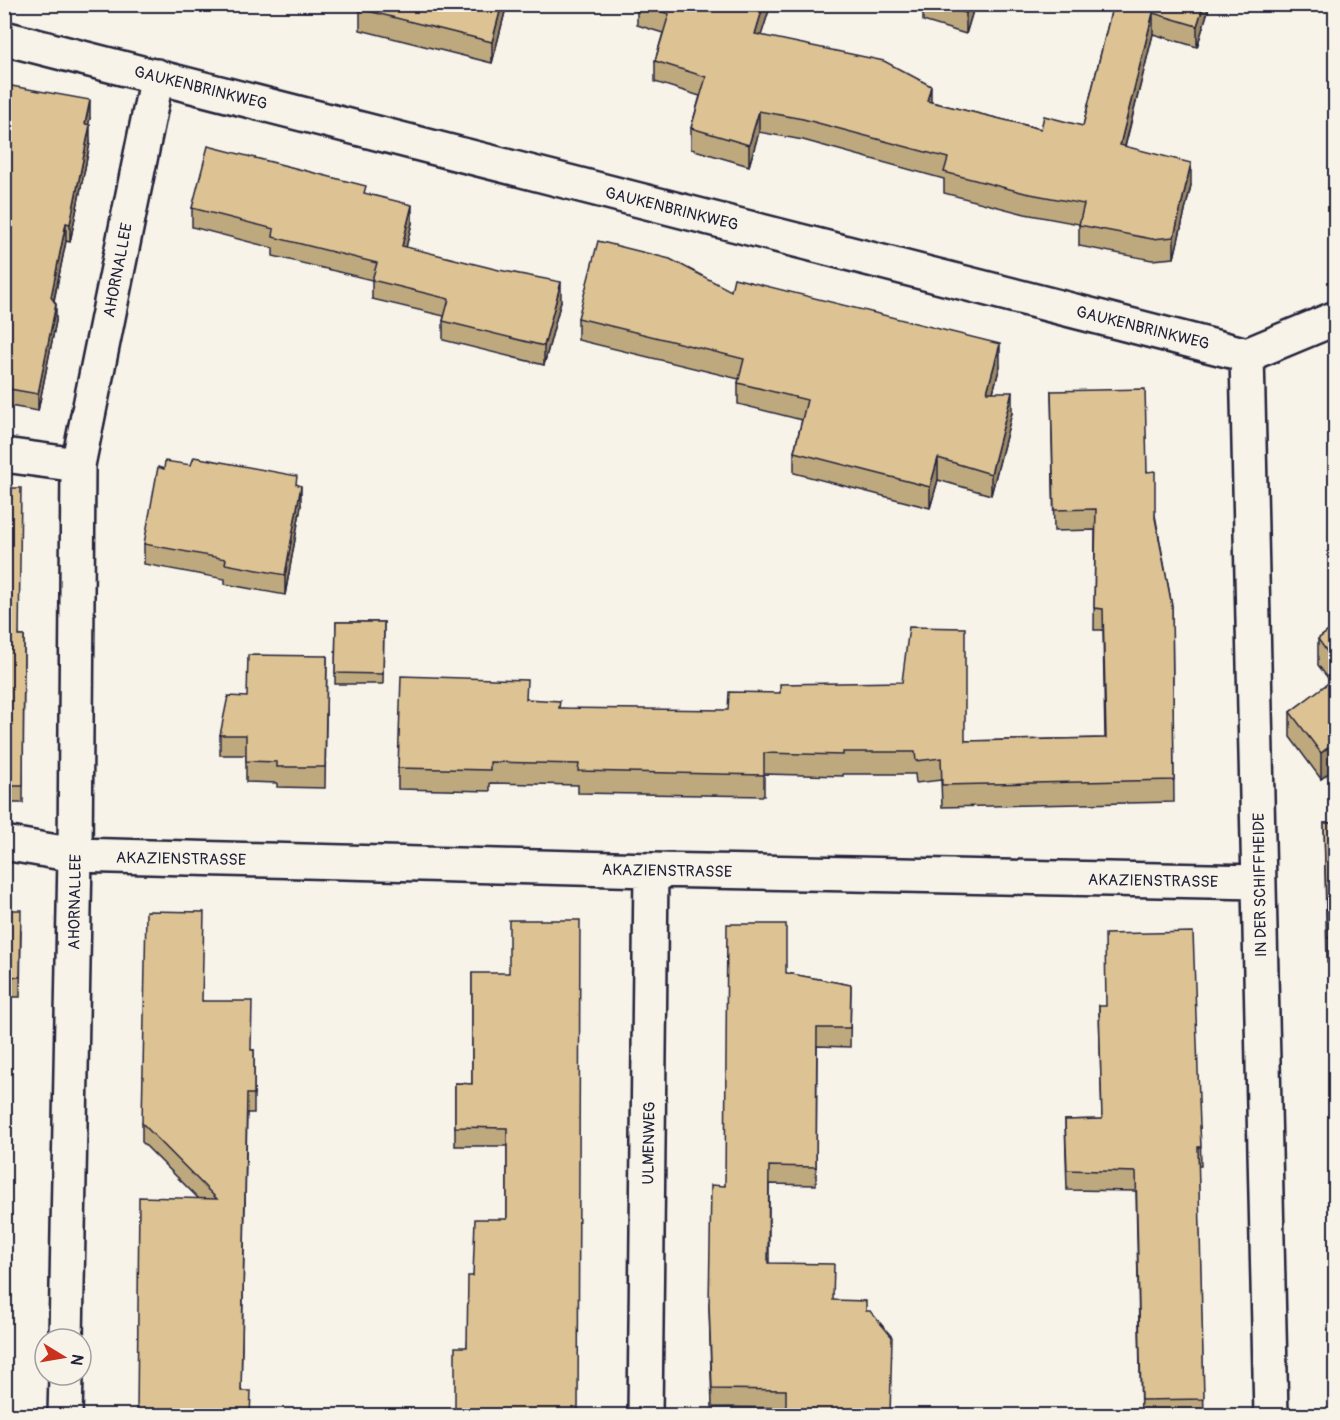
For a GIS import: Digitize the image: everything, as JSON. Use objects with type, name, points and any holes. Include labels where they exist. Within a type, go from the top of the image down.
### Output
[{"type":"street","name":"GAUKENBRINKWEG","points":[[4,38],[1247,355]]},
{"type":"street","name":"AHORNALLEE","points":[[66,1327],[75,855],[78,465],[157,76]]},
{"type":"street","points":[[1247,355],[1335,318]]},
{"type":"street","name":"IN DER SCHIFFHEIDE","points":[[1247,355],[1271,1416]]},
{"type":"street","points":[[4,455],[78,465]]},
{"type":"street","name":"AKAZIENSTRASSE","points":[[4,843],[75,855],[651,870],[1259,882]]},
{"type":"street","name":"ULMENWEG","points":[[645,1416],[651,870]]},
{"type":"street","points":[[65,1416],[66,1387]]},
{"type":"building","points":[[361,4],[502,4],[492,42],[360,9]]},
{"type":"building","points":[[638,4],[764,4],[755,34],[884,61],[931,86],[927,101],[1041,129],[1044,116],[1083,126],[1113,4],[1204,4],[1197,26],[1153,13],[1120,145],[1191,163],[1174,237],[1152,239],[1079,225],[1084,204],[1025,193],[944,172],[948,158],[803,119],[759,111],[749,145],[691,128],[706,77],[655,61],[669,14]]},
{"type":"building","points":[[937,4],[969,4],[966,13]]},
{"type":"building","points":[[6,85],[90,100],[85,124],[90,125],[70,224],[66,223],[51,297],[56,304],[38,394],[4,388],[4,94]]},
{"type":"building","points":[[208,146],[366,186],[364,193],[412,205],[402,246],[499,270],[561,282],[544,346],[443,321],[449,299],[372,280],[377,263],[273,237],[274,229],[192,208]]},
{"type":"building","points":[[598,241],[670,259],[731,291],[734,278],[1000,344],[987,392],[1012,392],[991,474],[938,458],[930,487],[794,452],[807,400],[738,383],[744,359],[578,318]]},
{"type":"building","points":[[1145,389],[1147,472],[1155,471],[1155,518],[1172,606],[1174,780],[942,785],[941,758],[916,761],[915,752],[843,752],[843,755],[764,753],[764,775],[578,771],[579,764],[490,762],[490,770],[398,768],[401,676],[527,680],[526,699],[560,701],[559,708],[728,710],[729,692],[780,693],[780,684],[902,682],[909,627],[965,628],[965,741],[1106,738],[1103,609],[1094,608],[1096,509],[1054,510],[1051,391]]},
{"type":"building","points":[[194,457],[297,476],[296,484],[301,486],[285,575],[225,564],[226,559],[144,544],[158,467],[164,469],[165,461],[191,465]]},
{"type":"building","points":[[4,488],[21,488],[19,636],[24,636],[23,786],[4,786]]},
{"type":"building","points":[[336,622],[384,622],[383,674],[335,673]]},
{"type":"building","points":[[1335,626],[1335,663],[1318,639]]},
{"type":"building","points":[[248,655],[327,656],[325,767],[277,767],[277,762],[246,761],[246,735],[220,735],[228,696],[247,697]]},
{"type":"building","points":[[1335,678],[1335,742],[1321,753],[1290,712]]},
{"type":"building","points":[[1324,823],[1335,823],[1335,937],[1327,938]]},
{"type":"building","points":[[4,910],[21,910],[20,977],[4,976]]},
{"type":"building","points":[[146,911],[204,912],[202,1001],[252,1001],[251,1050],[254,1050],[254,1094],[247,1094],[241,1391],[251,1391],[250,1416],[137,1416],[139,1197],[217,1199],[142,1123]]},
{"type":"building","points":[[509,920],[580,920],[578,1416],[455,1416],[455,1347],[467,1347],[468,1276],[473,1276],[475,1219],[507,1219],[507,1128],[455,1127],[455,1083],[472,1084],[472,973],[509,973]]},
{"type":"building","points":[[727,924],[786,924],[786,973],[851,985],[850,1028],[817,1028],[816,1167],[769,1166],[768,1263],[834,1264],[833,1300],[866,1301],[866,1311],[870,1311],[892,1337],[890,1416],[786,1416],[786,1390],[712,1389],[709,1305],[711,1185],[725,1186]]},
{"type":"building","points":[[1193,932],[1201,1147],[1198,1147],[1204,1399],[1141,1400],[1136,1172],[1067,1170],[1065,1120],[1102,1119],[1099,1006],[1106,1006],[1105,934]]}]
